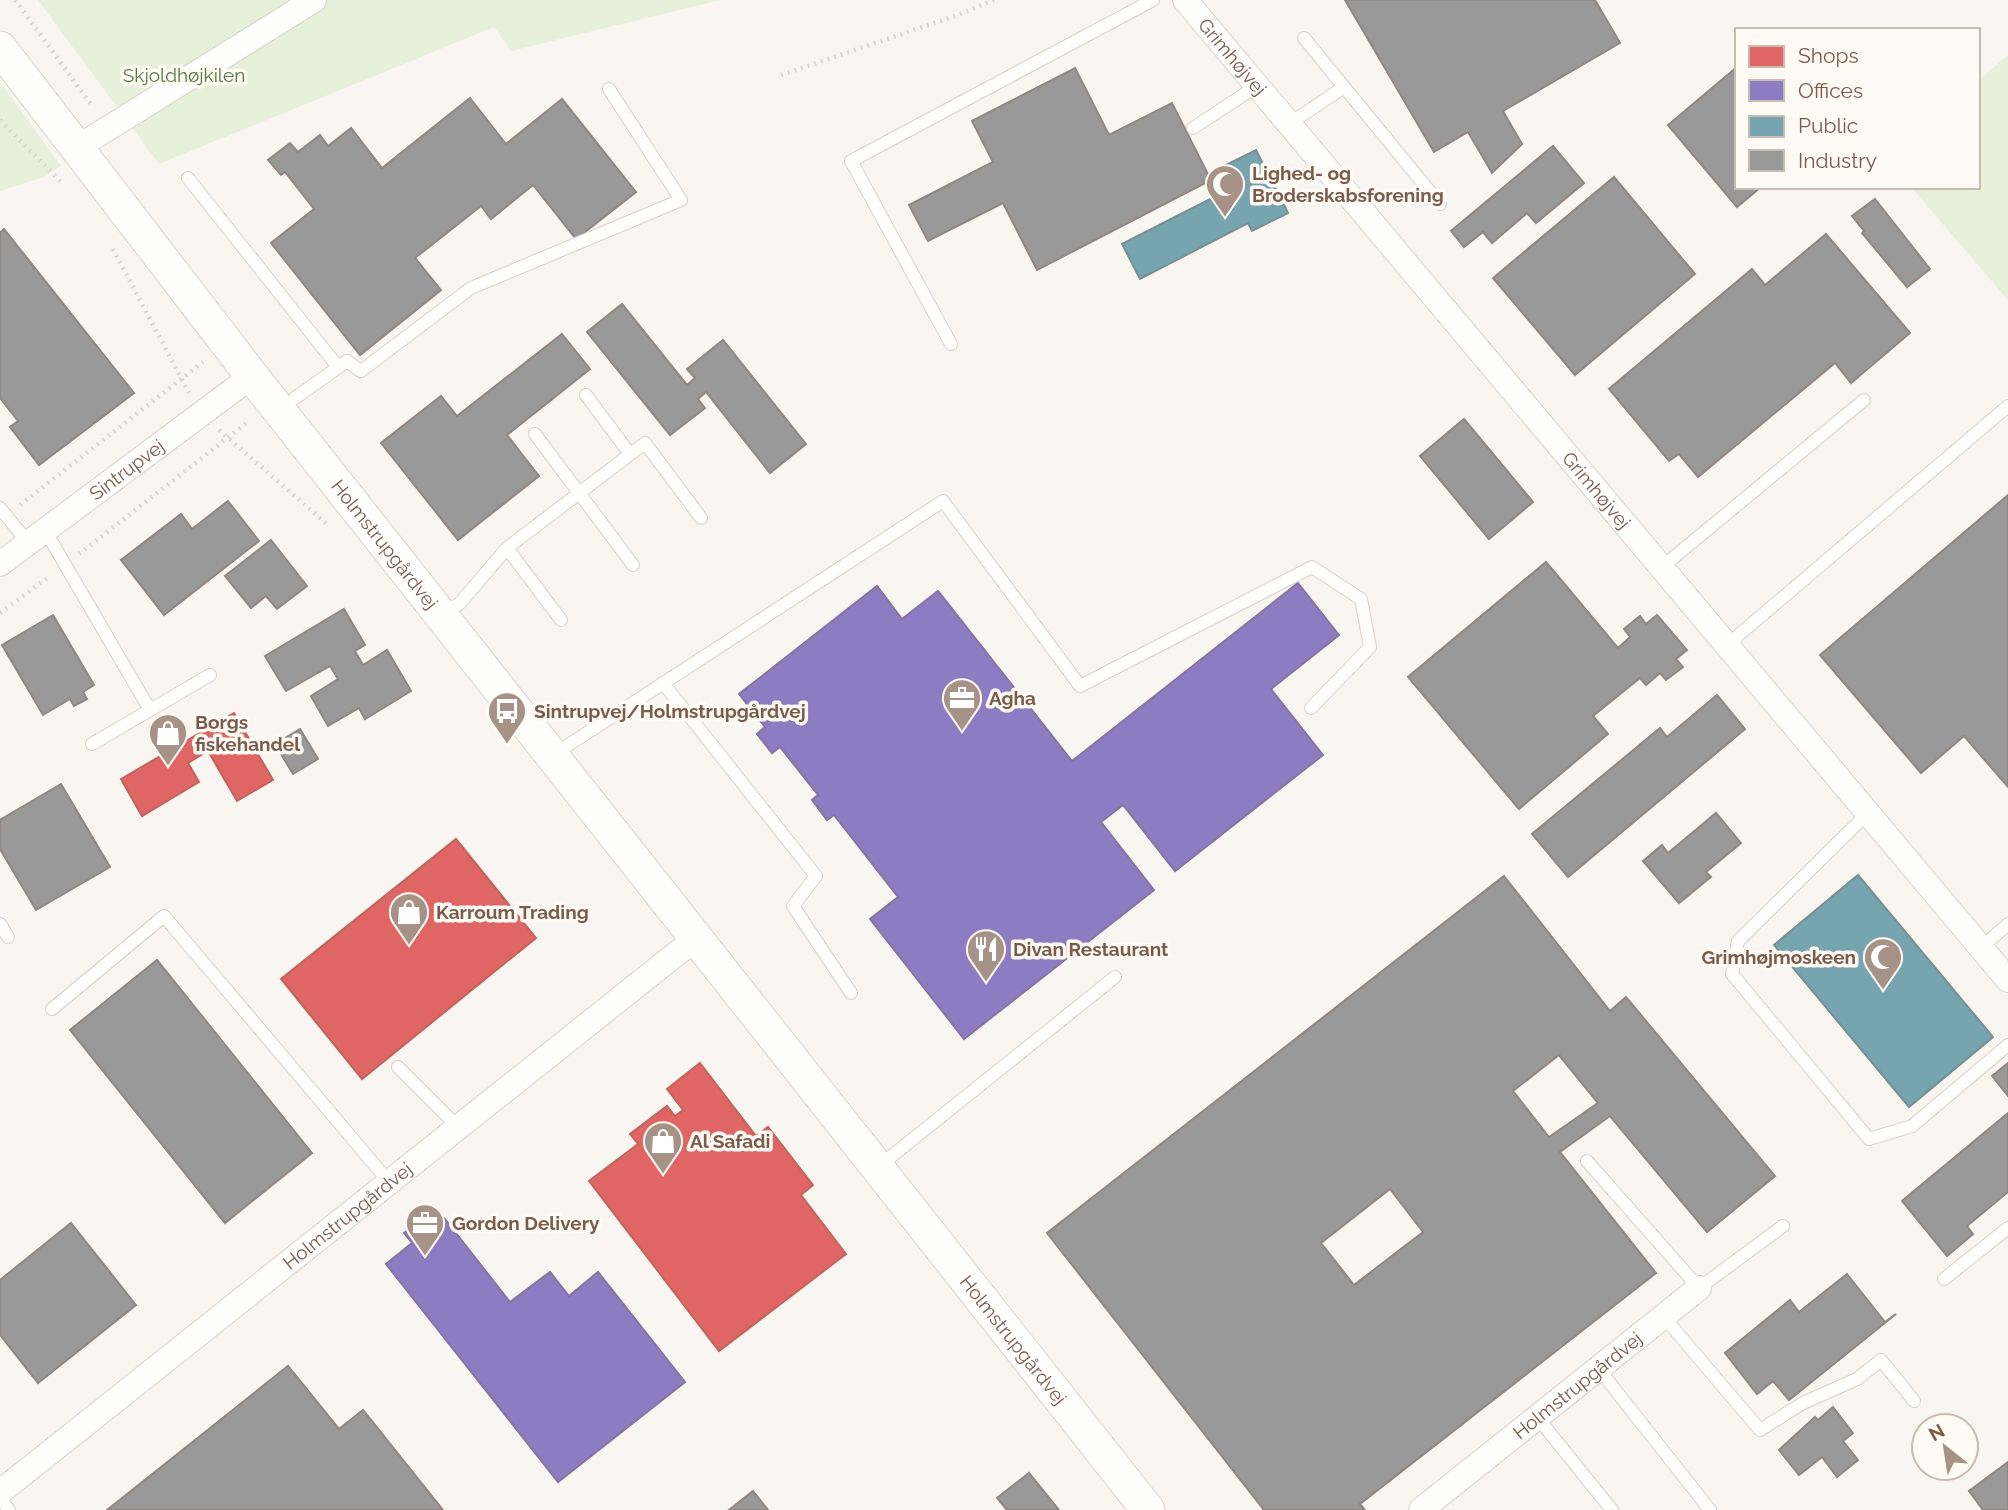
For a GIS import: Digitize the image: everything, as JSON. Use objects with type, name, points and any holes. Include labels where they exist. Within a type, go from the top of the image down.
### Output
[{"type":"street","points":[[75,149],[314,0]]},
{"type":"street","name":"Grimhøjvej","points":[[1195,4],[1257,86],[2008,980]]},
{"type":"street","name":"Holmstrupgårdvej","points":[[0,48],[252,376],[287,404],[441,615],[1148,1510]]},
{"type":"street","name":"Sintrupvej","points":[[0,564],[201,411],[252,376]]},
{"type":"street","name":"Holmstrupgårdvej","points":[[0,1492],[695,939]]},
{"type":"street","name":"Holmstrupgårdvej","points":[[1427,1508],[1699,1288]]},
{"type":"lane","points":[[951,344],[851,161],[1153,0]]},
{"type":"lane","points":[[1304,38],[1440,204]]},
{"type":"lane","points":[[1193,128],[1257,86]]},
{"type":"lane","points":[[1289,124],[1344,88]]},
{"type":"lane","points":[[287,404],[346,361],[361,371],[471,288],[681,200],[609,89]]},
{"type":"lane","points":[[188,178],[338,367]]},
{"type":"lane","points":[[586,395],[630,454]]},
{"type":"lane","points":[[1662,568],[1864,400]]},
{"type":"lane","points":[[1727,646],[2008,406]]},
{"type":"lane","points":[[535,434],[634,565]]},
{"type":"lane","points":[[441,615],[460,603],[507,548],[645,443],[701,518]]},
{"type":"lane","points":[[553,756],[943,501],[1080,686],[1312,566],[1361,599],[1370,647],[1311,708]]},
{"type":"lane","points":[[3,512],[37,538],[65,565],[150,710]]},
{"type":"lane","points":[[507,548],[561,620]]},
{"type":"lane","points":[[92,744],[210,675]]},
{"type":"lane","points":[[663,683],[816,876],[793,906],[851,993]]},
{"type":"lane","points":[[1868,814],[1738,941],[1732,974],[1869,1139],[1912,1126],[2008,1045]]},
{"type":"lane","points":[[52,1009],[164,916],[390,1183]]},
{"type":"lane","points":[[0,924],[8,937]]},
{"type":"lane","points":[[1981,948],[2008,924]]},
{"type":"lane","points":[[877,1168],[1115,977]]},
{"type":"lane","points":[[398,1066],[457,1126]]},
{"type":"lane","points":[[1587,1161],[1699,1288]]},
{"type":"lane","name":"Holmstrupgårdvej","points":[[1699,1288],[1783,1226]]},
{"type":"lane","points":[[1944,1279],[2008,1227]]},
{"type":"lane","points":[[1663,1316],[1760,1430],[1803,1403],[1857,1379],[1881,1360],[1914,1401]]},
{"type":"lane","points":[[1598,1368],[1710,1510]]},
{"type":"lane","points":[[1537,1417],[1612,1510]]},
{"type":"lane","points":[[0,1498],[9,1510]]},
{"type":"path","points":[[15,0],[108,127]]},
{"type":"path","points":[[781,75],[956,16],[994,0]]},
{"type":"path","points":[[0,120],[69,191]]},
{"type":"path","points":[[107,238],[180,379],[201,411],[226,438],[329,526]]},
{"type":"path","points":[[3,512],[180,379]]},
{"type":"path","points":[[0,612],[65,565],[249,421],[287,404]]},
{"type":"green space","name":"Skjoldhøjkilen","points":[[38,0],[720,0],[511,51],[494,27],[159,164]]},
{"type":"green space","points":[[2008,55],[2008,300],[1913,189],[1980,189],[1980,79]]},
{"type":"green space","points":[[0,82],[61,166],[44,177],[0,191]]},
{"type":"building: Shops","points":[[234,713],[273,780],[237,801],[208,751],[188,763],[199,782],[142,816],[121,779]]},
{"type":"building: Shops","points":[[456,839],[536,938],[362,1079],[281,979]]},
{"type":"building: Shops","points":[[700,1063],[756,1136],[768,1127],[813,1185],[801,1195],[846,1254],[719,1351],[589,1181],[638,1144],[630,1134],[667,1106],[675,1116],[683,1110],[667,1089]]},
{"type":"building: Offices","points":[[1298,583],[1339,635],[1271,689],[1323,755],[1175,871],[1123,805],[1101,822],[1154,890],[964,1039],[870,919],[898,897],[834,815],[827,820],[812,800],[818,795],[780,747],[772,753],[757,734],[765,727],[739,694],[877,586],[902,619],[938,591],[1072,761]]},
{"type":"building: Offices","points":[[424,1218],[431,1228],[444,1218],[510,1302],[550,1272],[569,1296],[598,1272],[685,1382],[558,1482],[386,1264],[412,1243],[404,1233]]},
{"type":"building: Public","name":"Lighed- og Broderskabsforening","points":[[1256,150],[1288,213],[1252,231],[1248,223],[1140,279],[1122,244],[1230,189],[1220,168]]},
{"type":"building: Public","name":"Grimhøjmoskeen","points":[[1858,875],[1993,1037],[1909,1107],[1774,945]]},
{"type":"building: Industry","points":[[1345,0],[1595,0],[1620,43],[1503,111],[1522,144],[1492,173],[1468,132],[1434,152]]},
{"type":"building: Industry","points":[[1075,68],[1109,135],[1172,103],[1211,180],[1037,270],[1003,203],[928,241],[909,205],[993,162],[972,121]]},
{"type":"building: Industry","points":[[1735,69],[1735,189],[1759,189],[1737,207],[1668,125]]},
{"type":"building: Industry","points":[[470,98],[506,144],[562,99],[636,192],[576,239],[533,185],[491,219],[481,206],[415,258],[441,290],[360,355],[271,243],[314,209],[285,172],[281,175],[268,160],[290,143],[298,152],[320,135],[328,146],[351,128],[382,168]]},
{"type":"building: Industry","points":[[1553,146],[1584,183],[1536,223],[1527,213],[1492,243],[1483,232],[1464,247],[1451,231]]},
{"type":"building: Industry","points":[[1614,177],[1695,274],[1575,375],[1493,278]]},
{"type":"building: Industry","points":[[1875,199],[1930,269],[1907,287],[1862,233],[1864,231],[1852,216]]},
{"type":"building: Industry","points":[[4,229],[134,393],[39,465],[10,427],[18,421],[0,398],[0,233]]},
{"type":"building: Industry","points":[[1826,234],[1910,333],[1851,383],[1835,363],[1698,477],[1679,454],[1669,461],[1609,389],[1752,269],[1765,285]]},
{"type":"building: Industry","points":[[622,304],[687,385],[695,378],[687,369],[723,340],[806,444],[770,473],[706,392],[698,399],[705,408],[670,435],[587,332]]},
{"type":"building: Industry","points":[[562,334],[590,369],[507,435],[539,476],[458,540],[381,443],[441,396],[457,416]]},
{"type":"building: Industry","points":[[1464,419],[1533,502],[1489,539],[1420,456]]},
{"type":"building: Industry","points":[[2008,495],[2008,787],[1964,736],[1921,773],[1820,655]]},
{"type":"building: Industry","points":[[228,501],[259,541],[164,615],[121,560],[181,514],[192,529]]},
{"type":"building: Industry","points":[[271,540],[307,586],[277,609],[266,596],[251,608],[225,576]]},
{"type":"building: Industry","points":[[1546,562],[1618,648],[1630,637],[1624,629],[1640,616],[1646,624],[1657,615],[1687,650],[1676,659],[1683,667],[1666,680],[1660,673],[1646,685],[1640,678],[1593,716],[1608,734],[1519,809],[1408,677]]},
{"type":"building: Industry","points":[[344,609],[365,645],[355,651],[363,665],[387,650],[411,691],[365,719],[359,708],[328,726],[311,696],[338,679],[330,666],[286,691],[265,656]]},
{"type":"building: Industry","points":[[53,615],[94,685],[83,692],[87,699],[74,706],[70,699],[43,715],[2,645]]},
{"type":"building: Industry","points":[[1717,695],[1745,729],[1568,877],[1532,834],[1660,728],[1667,737]]},
{"type":"building: Industry","points":[[300,729],[318,759],[293,774],[275,744]]},
{"type":"building: Industry","points":[[61,784],[110,867],[36,910],[0,849],[0,820]]},
{"type":"building: Industry","points":[[1716,813],[1741,843],[1706,872],[1711,877],[1679,903],[1643,861],[1662,845],[1668,853]]},
{"type":"building: Industry","points":[[1504,876],[1610,1011],[1626,997],[1775,1176],[1707,1232],[1610,1116],[1560,1152],[1656,1273],[1360,1504],[1365,1510],[1264,1510],[1047,1233]],"holes":[[[1559,1055],[1598,1103],[1549,1137],[1513,1091]],[[1390,1189],[1423,1232],[1354,1285],[1321,1243]]]},
{"type":"building: Industry","points":[[157,960],[312,1153],[225,1223],[70,1030]]},
{"type":"building: Industry","points":[[2008,1063],[2008,1096],[1992,1076]]},
{"type":"building: Industry","points":[[2008,1113],[2008,1192],[1967,1226],[1973,1234],[1947,1256],[1902,1201]]},
{"type":"building: Industry","points":[[71,1223],[136,1305],[38,1383],[0,1335],[0,1280]]},
{"type":"building: Industry","points":[[1847,1274],[1885,1322],[1896,1314],[1789,1400],[1773,1381],[1757,1394],[1725,1353],[1790,1300],[1799,1312]]},
{"type":"building: Industry","points":[[288,1366],[339,1429],[363,1410],[443,1510],[107,1510]]},
{"type":"building: Industry","points":[[1833,1407],[1853,1433],[1843,1441],[1858,1460],[1837,1477],[1822,1457],[1799,1475],[1779,1450],[1815,1417],[1818,1420]]},
{"type":"building: Industry","points":[[2008,1462],[2008,1510],[1983,1510],[1969,1491]]},
{"type":"building: Industry","points":[[1029,1473],[1059,1510],[1007,1510],[997,1498]]},
{"type":"building: Industry","points":[[753,1491],[768,1510],[729,1510]]},
{"type":"place","name":"Lighed- og Broderskabsforening","points":[[1225,218]]},
{"type":"place","name":"Agha","points":[[962,732]]},
{"type":"place","name":"Sintrupvej/Holmstrupgårdvej","points":[[507,745]]},
{"type":"place","name":"Borgs fiskehandel","points":[[168,767]]},
{"type":"place","name":"Karroum Trading","points":[[409,946]]},
{"type":"place","name":"Divan Restaurant","points":[[986,983]]},
{"type":"place","name":"Grimhøjmoskeen","points":[[1883,991]]},
{"type":"place","name":"Al Safadi","points":[[663,1175]]},
{"type":"place","name":"Gordon Delivery","points":[[425,1257]]}]
